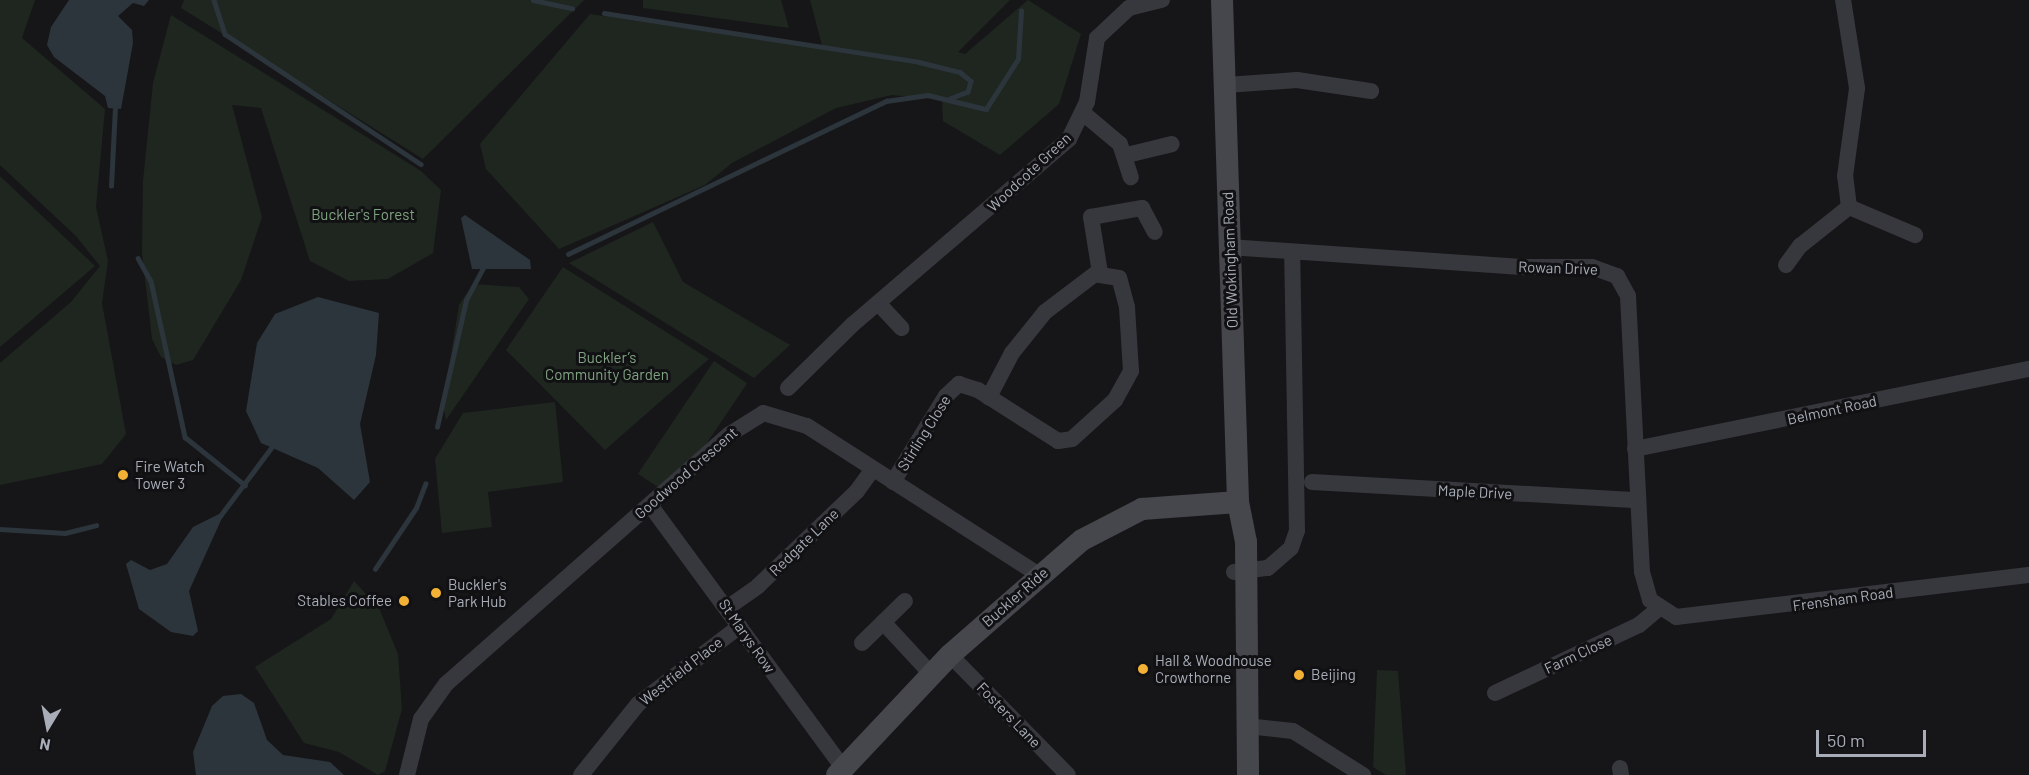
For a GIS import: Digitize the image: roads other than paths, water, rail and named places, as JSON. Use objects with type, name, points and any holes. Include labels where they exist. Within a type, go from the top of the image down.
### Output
[{"type":"street","name":"Woodcote Green","points":[[788,388],[852,326],[1055,152],[1083,114],[1097,38],[1129,8],[1162,0]]},
{"type":"street","name":"Old Wokingham Road","points":[[1222,0],[1239,512],[1233,533],[1240,572],[1238,668],[1245,683],[1248,775]]},
{"type":"street","points":[[1843,0],[1857,88],[1845,176],[1849,207]]},
{"type":"street","points":[[1226,85],[1297,80],[1371,91]]},
{"type":"street","points":[[1083,114],[1127,155],[1131,177]]},
{"type":"street","points":[[1127,155],[1172,144]]},
{"type":"street","points":[[1849,207],[1915,235]]},
{"type":"street","points":[[1786,265],[1800,246],[1849,207]]},
{"type":"street","points":[[989,397],[1031,325],[1100,273],[1091,217],[1142,208],[1155,232]]},
{"type":"street","name":"Rowan Drive","points":[[1229,247],[1535,268],[1592,267],[1617,276],[1628,296],[1644,587],[1658,609]]},
{"type":"street","points":[[1240,572],[1268,568],[1291,548],[1297,531],[1292,252]]},
{"type":"street","name":"Stirling Close","points":[[893,482],[953,387],[964,384],[989,397],[1044,436],[1066,442],[1115,400],[1131,371],[1127,306],[1119,278],[1100,273]]},
{"type":"street","points":[[879,304],[901,328]]},
{"type":"street","name":"Belmont Road","points":[[1635,449],[2029,369]]},
{"type":"street","name":"Goodwood Crescent","points":[[406,775],[421,719],[446,684],[730,434],[763,413],[797,421],[1040,575]]},
{"type":"street","name":"Redgate Lane","points":[[727,608],[758,586],[873,469]]},
{"type":"street","name":"Maple Drive","points":[[1312,482],[1638,500]]},
{"type":"street","name":"St Marys Row","points":[[650,505],[740,626],[839,773]]},
{"type":"street","name":"Buckler Ride","points":[[839,773],[950,655],[1082,540],[1129,514],[1239,512]]},
{"type":"street","name":"Frensham Road","points":[[1658,609],[1692,619],[2029,575]]},
{"type":"street","points":[[862,643],[905,601]]},
{"type":"street","name":"Farm Close","points":[[1495,693],[1639,625],[1658,609]]},
{"type":"street","points":[[883,622],[932,675]]},
{"type":"street","name":"Westfield Place","points":[[581,775],[638,704],[740,626]]},
{"type":"street","name":"Fosters Lane","points":[[950,655],[1068,775]]},
{"type":"street","points":[[1247,726],[1293,730],[1363,775]]},
{"type":"waterway","points":[[214,0],[225,34],[421,164]]},
{"type":"waterway","points":[[533,0],[572,8]]},
{"type":"waterway","points":[[568,254],[886,101],[928,95],[986,109],[1018,59],[1021,11]]},
{"type":"waterway","points":[[604,13],[919,62],[960,72],[971,81],[968,92],[950,99]]},
{"type":"waterway","points":[[111,186],[115,108]]},
{"type":"waterway","points":[[138,258],[151,281],[185,437],[245,485]]},
{"type":"waterway","points":[[437,427],[466,300],[483,268]]},
{"type":"waterway","points":[[220,516],[271,448]]},
{"type":"waterway","points":[[375,569],[416,508],[425,484]]},
{"type":"waterway","points":[[0,529],[65,533],[96,525]]},
{"type":"place","name":"Fire Watch Tower 3","points":[[123,475]]},
{"type":"place","name":"Buckler's Park Hub","points":[[436,593]]},
{"type":"place","name":"Stables Coffee","points":[[404,601]]},
{"type":"place","name":"Hall & Woodhouse Crowthorne","points":[[1143,669]]},
{"type":"place","name":"Beijing","points":[[1299,675]]},
{"type":"park label","name":"Buckler's Forest","points":[[363,215]]},
{"type":"park label","name":"Buckler’s Community Garden","points":[[607,366]]}]
